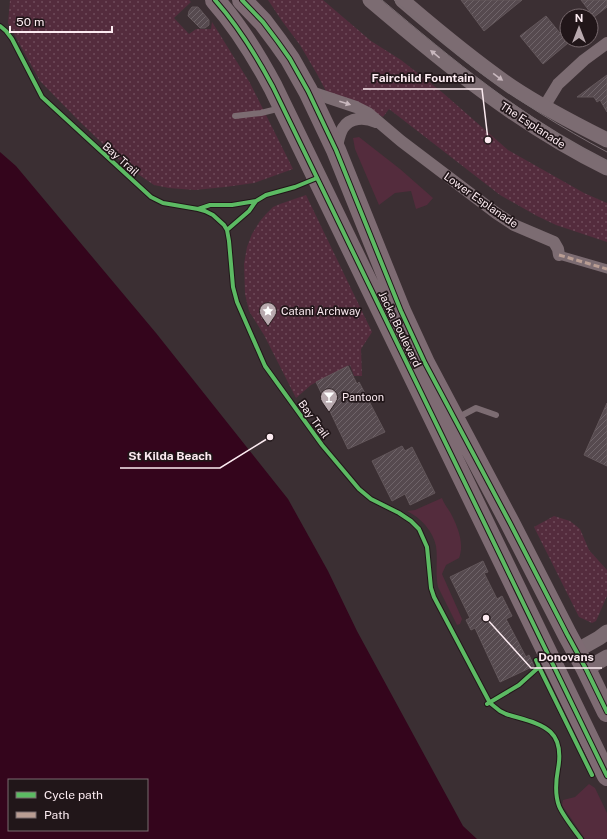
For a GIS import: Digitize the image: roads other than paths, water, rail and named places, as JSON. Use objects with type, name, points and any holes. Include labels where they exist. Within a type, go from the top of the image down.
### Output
[{"type":"main road","name":"Jacka Boulevard","points":[[215,0],[242,32],[284,110],[607,776]]},
{"type":"main road","name":"Jacka Boulevard","points":[[242,0],[263,22],[278,42],[290,59],[308,91],[327,129],[401,311],[425,363],[504,510],[607,712]]},
{"type":"main road","points":[[284,110],[308,91]]},
{"type":"main road","points":[[297,136],[306,122],[311,120],[318,121],[327,129]]},
{"type":"main road","points":[[557,673],[576,651]]},
{"type":"main road","points":[[557,673],[586,669]]},
{"type":"street","name":"The Esplanade","points":[[370,0],[469,82],[533,126],[607,168]]},
{"type":"street","name":"The Esplanade","points":[[402,0],[456,46],[513,88],[544,107],[607,140]]},
{"type":"street","points":[[533,126],[558,84],[584,60],[607,43]]},
{"type":"street","name":"Lower Esplanade","points":[[308,91],[361,109],[368,113],[462,189],[496,213],[514,225],[554,242],[558,248],[559,255],[607,269]]},
{"type":"street","name":"Lower Esplanade","points":[[336,150],[342,130],[349,122],[357,119],[363,119],[372,120],[382,125]]},
{"type":"street","points":[[576,651],[607,632]]},
{"type":"street","points":[[586,669],[607,657]]},
{"type":"lane","points":[[235,116],[284,110]]},
{"type":"lane","points":[[454,419],[476,408],[496,415]]},
{"type":"tram line","points":[[382,0],[435,45],[490,87],[547,127],[607,161]]},
{"type":"tram line","points":[[394,0],[457,54],[493,82],[541,114],[607,152]]},
{"type":"place","name":"Fairchild Fountain","points":[[488,140]]},
{"type":"place","name":"Catani Archway","points":[[268,326]]},
{"type":"place","name":"Pantoon","points":[[329,412]]},
{"type":"place","name":"St Kilda Beach","points":[[270,437]]},
{"type":"place","name":"Donovans","points":[[486,618]]}]
